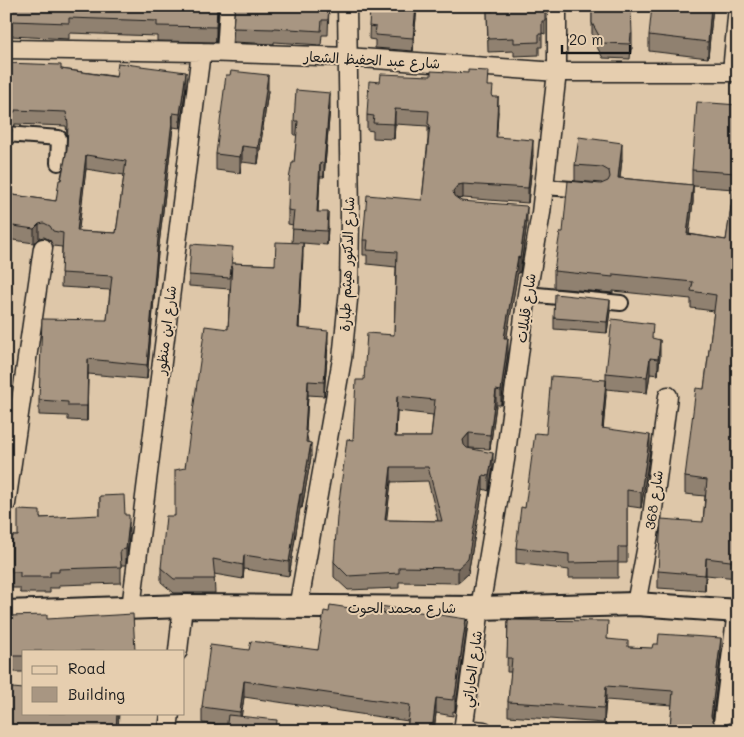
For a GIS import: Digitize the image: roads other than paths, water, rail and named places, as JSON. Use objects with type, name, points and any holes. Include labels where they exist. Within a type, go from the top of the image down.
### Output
[{"type":"street","points":[[224,53],[227,6]]},
{"type":"street","name":"شارع الدكتور هيثم طبارة","points":[[298,608],[342,359],[349,290],[350,218],[347,6]]},
{"type":"street","name":"شارع قليلات","points":[[480,608],[498,459],[527,294],[536,213],[544,187],[557,72],[557,6]]},
{"type":"street","points":[[735,72],[738,6]]},
{"type":"street","name":"شارع عبد الحفيظ الشعار","points":[[6,49],[200,52],[347,57],[557,72],[735,72]]},
{"type":"street","name":"شارع ابن منظور","points":[[131,608],[200,52]]},
{"type":"street","points":[[6,134],[59,138],[58,163]]},
{"type":"street","points":[[544,187],[601,192]]},
{"type":"street","points":[[6,504],[43,248]]},
{"type":"street","points":[[527,294],[621,303]]},
{"type":"street","name":"شارع 368","points":[[636,604],[651,524],[668,396]]},
{"type":"street","name":"شارع محمد الحوت","points":[[6,612],[183,606],[480,608],[636,604],[737,611]]},
{"type":"street","points":[[178,650],[183,606]]},
{"type":"street","name":"شارع الحاراتي","points":[[463,730],[480,608]]},
{"type":"street","points":[[722,731],[737,611]]},
{"type":"street","points":[[168,731],[170,714]]},
{"type":"street","points":[[463,730],[484,731]]}]
